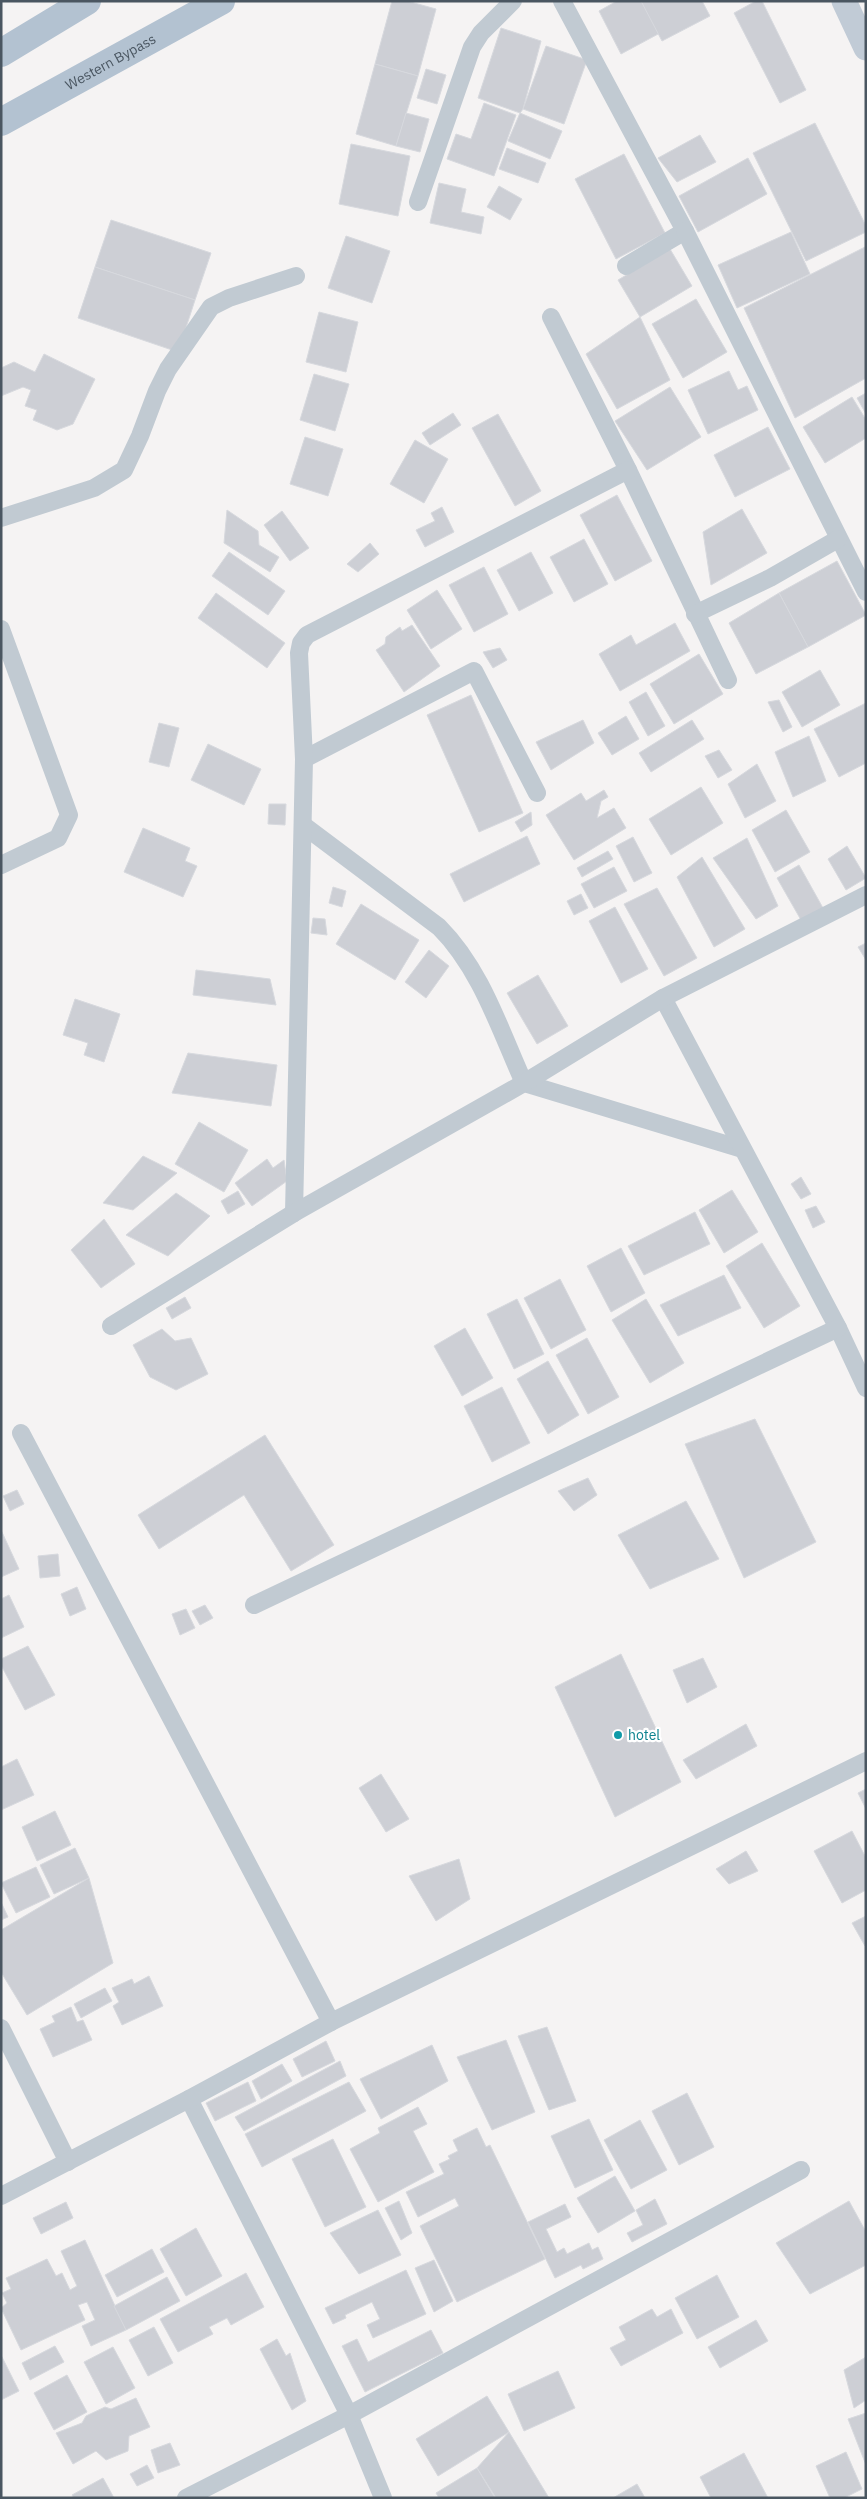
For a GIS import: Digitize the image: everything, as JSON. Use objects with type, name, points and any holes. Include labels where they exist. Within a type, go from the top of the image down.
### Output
[{"type":"main road","points":[[1,53],[87,1]]},
{"type":"main road","name":"Western Bypass","points":[[1,122],[221,1]]},
{"type":"main road","points":[[844,1],[866,48]]},
{"type":"street","points":[[418,202],[472,47],[481,33],[513,1]]},
{"type":"street","points":[[562,1],[685,230],[866,592]]},
{"type":"street","points":[[626,266],[685,230]]},
{"type":"street","points":[[1,518],[94,488],[124,470],[140,436],[156,390],[210,307],[229,298],[296,276]]},
{"type":"street","points":[[551,317],[628,470],[728,680]]},
{"type":"street","points":[[294,1213],[304,759],[299,653],[301,643],[307,635],[628,470]]},
{"type":"street","points":[[695,614],[770,578],[838,539]]},
{"type":"street","points":[[1,629],[69,815],[58,838],[1,864]]},
{"type":"street","points":[[304,759],[474,671],[537,793]]},
{"type":"street","points":[[303,825],[439,927],[456,944],[471,967],[524,1083],[742,1149]]},
{"type":"street","points":[[111,1326],[294,1213],[524,1083],[663,998],[866,895]]},
{"type":"street","points":[[663,998],[838,1328],[866,1388]]},
{"type":"street","points":[[254,1605],[838,1328]]},
{"type":"street","points":[[20,1433],[331,2022]]},
{"type":"street","points":[[1,2196],[189,2099],[331,2022],[866,1761]]},
{"type":"street","points":[[1,2028],[68,2162]]},
{"type":"street","points":[[189,2099],[349,2415],[383,2498]]},
{"type":"street","points":[[186,2498],[349,2415],[801,2170]]},
{"type":"building","points":[[392,1],[407,1],[436,9],[418,76],[375,64]]},
{"type":"building","points":[[617,1],[643,1],[660,33],[621,54],[599,11]]},
{"type":"building","points":[[641,1],[702,1],[710,16],[662,41]]},
{"type":"building","points":[[756,1],[762,1],[806,90],[780,103],[734,13]]},
{"type":"building","points":[[501,28],[541,41],[523,109],[520,113],[478,98]]},
{"type":"building","points":[[546,46],[587,60],[564,124],[523,109]]},
{"type":"building","points":[[375,64],[418,76],[396,146],[356,134]]},
{"type":"building","points":[[426,69],[446,75],[437,104],[417,98]]},
{"type":"building","points":[[484,103],[516,115],[494,176],[447,159],[456,134],[471,139]]},
{"type":"building","points":[[406,113],[429,119],[420,152],[396,146]]},
{"type":"building","points":[[520,113],[562,131],[550,159],[508,141]]},
{"type":"building","points":[[815,123],[866,226],[866,232],[806,261],[753,153]]},
{"type":"building","points":[[700,135],[716,162],[677,182],[658,158]]},
{"type":"building","points":[[351,144],[410,156],[398,216],[339,204]]},
{"type":"building","points":[[507,148],[546,163],[538,183],[499,169]]},
{"type":"building","points":[[624,154],[665,233],[616,259],[575,179]]},
{"type":"building","points":[[748,158],[767,194],[698,232],[679,196]]},
{"type":"building","points":[[439,183],[466,189],[461,212],[484,217],[481,234],[430,223]]},
{"type":"building","points":[[499,186],[522,199],[510,220],[487,207]]},
{"type":"building","points":[[111,220],[211,253],[195,300],[95,267]]},
{"type":"building","points":[[791,232],[810,274],[737,308],[718,265]]},
{"type":"building","points":[[346,236],[390,251],[372,303],[328,288]]},
{"type":"building","points":[[865,247],[866,378],[795,418],[744,308]]},
{"type":"building","points":[[670,249],[692,286],[640,317],[618,280]]},
{"type":"building","points":[[95,267],[195,300],[178,352],[78,318]]},
{"type":"building","points":[[696,299],[727,352],[683,378],[652,324]]},
{"type":"building","points":[[319,312],[358,322],[346,372],[306,362]]},
{"type":"building","points":[[640,317],[670,380],[617,409],[586,354]]},
{"type":"building","points":[[44,354],[95,379],[73,424],[57,430],[33,420],[37,410],[25,406],[31,390],[23,387],[1,396],[1,368],[14,362],[35,372]]},
{"type":"building","points":[[729,371],[738,390],[747,386],[758,410],[708,434],[688,390]]},
{"type":"building","points":[[314,374],[349,384],[335,431],[300,420]]},
{"type":"building","points":[[670,387],[701,437],[647,470],[615,421]]},
{"type":"building","points":[[866,393],[866,414],[857,398]]},
{"type":"building","points":[[852,397],[866,420],[866,438],[825,463],[803,427]]},
{"type":"building","points":[[453,413],[461,425],[430,445],[422,433]]},
{"type":"building","points":[[498,414],[541,491],[515,506],[472,428]]},
{"type":"building","points":[[768,427],[790,469],[735,497],[714,455]]},
{"type":"building","points":[[305,437],[343,449],[328,496],[290,484]]},
{"type":"building","points":[[415,440],[448,459],[424,503],[390,484]]},
{"type":"building","points":[[617,495],[652,561],[615,581],[580,515]]},
{"type":"building","points":[[442,507],[454,532],[425,547],[416,530],[435,521],[431,513]]},
{"type":"building","points":[[742,509],[767,553],[711,585],[703,532]]},
{"type":"building","points":[[227,510],[258,531],[259,545],[279,557],[270,572],[224,543]]},
{"type":"building","points":[[282,511],[309,548],[290,561],[264,525]]},
{"type":"building","points":[[584,539],[608,584],[574,602],[550,557]]},
{"type":"building","points":[[370,543],[379,554],[358,572],[347,564]]},
{"type":"building","points":[[229,552],[285,591],[268,615],[212,576]]},
{"type":"building","points":[[531,552],[553,593],[519,611],[497,570]]},
{"type":"building","points":[[837,561],[866,615],[808,647],[779,593]]},
{"type":"building","points":[[484,567],[508,614],[474,632],[449,585]]},
{"type":"building","points":[[437,590],[462,629],[431,649],[407,610]]},
{"type":"building","points":[[216,593],[285,643],[267,668],[198,618]]},
{"type":"building","points":[[779,593],[808,647],[756,674],[729,623]]},
{"type":"building","points":[[675,623],[690,651],[620,691],[599,654],[631,635],[636,645]]},
{"type":"building","points":[[412,625],[440,666],[404,692],[376,650],[385,644],[386,637],[400,627],[402,631]]},
{"type":"building","points":[[500,648],[507,660],[493,668],[483,652]]},
{"type":"building","points":[[699,654],[723,694],[674,724],[650,684]]},
{"type":"building","points":[[820,670],[840,705],[802,727],[782,692]]},
{"type":"building","points":[[646,692],[665,726],[648,736],[629,702]]},
{"type":"building","points":[[471,695],[523,813],[479,832],[427,715]]},
{"type":"building","points":[[779,700],[792,727],[783,732],[768,702]]},
{"type":"building","points":[[866,703],[866,763],[839,777],[814,729]]},
{"type":"building","points":[[626,716],[639,739],[612,755],[598,733]]},
{"type":"building","points":[[583,720],[594,743],[551,770],[536,742]]},
{"type":"building","points":[[692,720],[704,739],[651,772],[639,753]]},
{"type":"building","points":[[159,723],[179,728],[169,767],[149,762]]},
{"type":"building","points":[[809,736],[826,781],[793,797],[775,752]]},
{"type":"building","points":[[208,744],[261,769],[244,805],[191,780]]},
{"type":"building","points":[[719,750],[732,770],[718,778],[705,756]]},
{"type":"building","points":[[757,764],[776,801],[745,818],[728,784]]},
{"type":"building","points":[[701,787],[723,823],[671,855],[649,819]]},
{"type":"building","points":[[604,790],[608,797],[601,801],[597,818],[614,808],[626,828],[574,860],[546,815],[581,793],[586,801]]},
{"type":"building","points":[[269,804],[286,804],[285,825],[268,824]]},
{"type":"building","points":[[786,810],[810,852],[775,872],[752,830]]},
{"type":"building","points":[[531,812],[532,825],[521,832],[515,822]]},
{"type":"building","points":[[143,828],[190,848],[185,861],[197,866],[183,897],[124,872]]},
{"type":"building","points":[[527,836],[540,864],[464,902],[450,874]]},
{"type":"building","points":[[633,837],[652,873],[634,882],[616,846]]},
{"type":"building","points":[[747,838],[778,906],[756,919],[713,858]]},
{"type":"building","points":[[847,846],[866,878],[846,890],[828,859]]},
{"type":"building","points":[[608,851],[613,859],[582,877],[577,868]]},
{"type":"building","points":[[702,857],[745,929],[714,947],[677,877]]},
{"type":"building","points":[[799,865],[823,908],[801,920],[777,878]]},
{"type":"building","points":[[614,867],[627,891],[594,908],[581,884]]},
{"type":"building","points":[[333,887],[346,891],[342,907],[329,903]]},
{"type":"building","points":[[657,888],[697,958],[664,976],[624,904]]},
{"type":"building","points":[[581,894],[588,908],[574,915],[567,901]]},
{"type":"building","points":[[361,904],[419,940],[395,980],[336,944]]},
{"type":"building","points":[[615,907],[648,969],[621,983],[589,921]]},
{"type":"building","points":[[313,918],[325,919],[327,935],[311,933]]},
{"type":"building","points":[[866,943],[866,960],[858,947]]},
{"type":"building","points":[[429,950],[449,966],[426,998],[405,982]]},
{"type":"building","points":[[196,970],[270,979],[276,1005],[193,995]]},
{"type":"building","points":[[538,975],[568,1026],[537,1044],[507,993]]},
{"type":"building","points":[[75,999],[120,1014],[104,1062],[84,1055],[88,1043],[63,1035]]},
{"type":"building","points":[[188,1053],[277,1065],[271,1106],[172,1093]]},
{"type":"building","points":[[199,1122],[248,1150],[224,1192],[175,1164]]},
{"type":"building","points":[[143,1156],[177,1173],[133,1210],[103,1203]]},
{"type":"building","points":[[267,1159],[273,1168],[284,1160],[287,1181],[252,1206],[235,1183]]},
{"type":"building","points":[[801,1177],[811,1194],[801,1199],[791,1184]]},
{"type":"building","points":[[732,1190],[758,1232],[724,1253],[699,1210]]},
{"type":"building","points":[[238,1191],[245,1204],[228,1214],[221,1201]]},
{"type":"building","points":[[176,1193],[210,1216],[168,1256],[126,1235]]},
{"type":"building","points":[[816,1206],[825,1222],[813,1228],[805,1210]]},
{"type":"building","points":[[695,1212],[710,1244],[644,1275],[628,1246]]},
{"type":"building","points":[[104,1219],[135,1264],[101,1288],[71,1250]]},
{"type":"building","points":[[762,1243],[800,1306],[764,1328],[726,1266]]},
{"type":"building","points":[[621,1248],[645,1293],[611,1312],[587,1266]]},
{"type":"building","points":[[724,1275],[741,1308],[678,1336],[660,1305]]},
{"type":"building","points":[[560,1279],[586,1330],[551,1349],[524,1298]]},
{"type":"building","points":[[185,1297],[191,1308],[172,1319],[166,1308]]},
{"type":"building","points":[[517,1299],[544,1354],[514,1369],[487,1314]]},
{"type":"building","points":[[646,1299],[684,1363],[650,1383],[612,1320]]},
{"type":"building","points":[[465,1328],[493,1378],[462,1396],[434,1346]]},
{"type":"building","points":[[162,1329],[175,1341],[191,1338],[208,1374],[176,1390],[150,1377],[133,1345]]},
{"type":"building","points":[[587,1338],[619,1397],[588,1414],[556,1355]]},
{"type":"building","points":[[548,1361],[579,1415],[548,1434],[517,1379]]},
{"type":"building","points":[[502,1387],[530,1443],[492,1462],[464,1406]]},
{"type":"building","points":[[755,1419],[816,1542],[744,1578],[685,1444]]},
{"type":"building","points":[[265,1435],[334,1545],[291,1571],[244,1495],[159,1549],[138,1515]]},
{"type":"building","points":[[588,1478],[597,1495],[574,1511],[558,1491]]},
{"type":"building","points":[[17,1490],[24,1504],[10,1511],[3,1496]]},
{"type":"building","points":[[686,1501],[719,1559],[650,1589],[618,1535]]},
{"type":"building","points":[[1,1530],[19,1569],[1,1577]]},
{"type":"building","points":[[58,1554],[60,1576],[40,1578],[38,1556]]},
{"type":"building","points":[[77,1587],[86,1609],[70,1616],[61,1594]]},
{"type":"building","points":[[9,1595],[24,1627],[1,1638],[1,1599]]},
{"type":"building","points":[[205,1605],[213,1618],[200,1625],[192,1611]]},
{"type":"building","points":[[186,1609],[195,1628],[180,1635],[172,1614]]},
{"type":"building","points":[[28,1646],[55,1695],[25,1710],[1,1665],[1,1659]]},
{"type":"building","name":"hotel","points":[[621,1654],[681,1782],[615,1817],[555,1687]]},
{"type":"building","points":[[703,1658],[717,1687],[687,1703],[673,1670]]},
{"type":"building","points":[[746,1724],[757,1746],[696,1779],[683,1760]]},
{"type":"building","points":[[17,1759],[34,1795],[1,1810],[1,1767]]},
{"type":"building","points":[[381,1774],[409,1819],[386,1832],[359,1788]]},
{"type":"building","points":[[866,1789],[866,1809],[858,1793]]},
{"type":"building","points":[[55,1811],[71,1845],[37,1861],[22,1827]]},
{"type":"building","points":[[852,1831],[866,1858],[866,1890],[842,1903],[814,1851]]},
{"type":"building","points":[[75,1848],[89,1878],[54,1894],[40,1865]]},
{"type":"building","points":[[746,1851],[758,1871],[729,1884],[716,1869]]},
{"type":"building","points":[[459,1859],[470,1899],[436,1921],[409,1876]]},
{"type":"building","points":[[36,1867],[50,1897],[16,1913],[1,1883]]},
{"type":"building","points":[[89,1878],[113,1963],[27,2015],[1,1972],[1,1930]]},
{"type":"building","points":[[1,1902],[8,1917],[1,1920]]},
{"type":"building","points":[[866,1916],[866,1946],[865,1946],[852,1923]]},
{"type":"building","points":[[149,1976],[163,2006],[122,2025],[113,2006],[119,2002],[112,1988],[132,1979],[134,1984]]},
{"type":"building","points":[[105,1988],[112,2001],[81,2018],[74,2004]]},
{"type":"building","points":[[71,2007],[77,2022],[83,2020],[92,2040],[53,2057],[40,2029],[55,2022],[52,2016]]},
{"type":"building","points":[[547,2027],[576,2101],[549,2110],[518,2036]]},
{"type":"building","points":[[506,2040],[535,2112],[492,2130],[457,2057]]},
{"type":"building","points":[[326,2041],[335,2061],[302,2077],[293,2059]]},
{"type":"building","points":[[432,2045],[448,2081],[381,2119],[360,2079]]},
{"type":"building","points":[[340,2061],[346,2076],[244,2131],[235,2117]]},
{"type":"building","points":[[282,2064],[292,2081],[261,2099],[252,2081]]},
{"type":"building","points":[[248,2082],[256,2101],[215,2121],[206,2103]]},
{"type":"building","points":[[349,2082],[366,2111],[262,2167],[245,2134]]},
{"type":"building","points":[[687,2093],[714,2147],[679,2165],[652,2111]]},
{"type":"building","points":[[418,2107],[427,2124],[413,2131],[434,2172],[378,2202],[350,2149],[380,2133],[378,2128]]},
{"type":"building","points":[[589,2119],[613,2170],[575,2188],[551,2136]]},
{"type":"building","points":[[640,2120],[667,2170],[631,2189],[604,2140]]},
{"type":"building","points":[[477,2128],[486,2147],[490,2145],[545,2259],[457,2302],[420,2226],[459,2206],[455,2198],[418,2217],[406,2192],[444,2174],[439,2164],[450,2159],[448,2156],[458,2151],[453,2140]]},
{"type":"building","points":[[333,2139],[366,2207],[325,2227],[292,2159]]},
{"type":"building","points":[[615,2176],[635,2211],[598,2233],[577,2198]]},
{"type":"building","points":[[655,2199],[667,2224],[632,2242],[627,2233],[643,2225],[636,2210]]},
{"type":"building","points":[[399,2201],[412,2233],[401,2240],[385,2208]]},
{"type":"building","points":[[849,2201],[866,2232],[866,2265],[810,2294],[776,2243]]},
{"type":"building","points":[[66,2202],[73,2218],[41,2234],[33,2218]]},
{"type":"building","points":[[565,2204],[571,2217],[546,2229],[557,2252],[564,2248],[567,2254],[589,2243],[592,2250],[598,2247],[603,2259],[583,2269],[581,2265],[555,2278],[528,2222]]},
{"type":"building","points":[[378,2210],[401,2255],[359,2274],[330,2233]]},
{"type":"building","points":[[196,2228],[222,2276],[186,2296],[160,2249]]},
{"type":"building","points":[[85,2240],[126,2330],[91,2346],[82,2326],[95,2320],[87,2302],[78,2305],[85,2320],[21,2350],[1,2308],[7,2303],[2,2293],[11,2289],[6,2278],[47,2259],[56,2276],[62,2273],[70,2290],[77,2286],[61,2251]]},
{"type":"building","points":[[152,2249],[164,2272],[117,2297],[105,2275]]},
{"type":"building","points":[[434,2260],[453,2301],[434,2312],[415,2268]]},
{"type":"building","points":[[406,2270],[426,2314],[373,2338],[367,2325],[380,2319],[372,2302],[345,2315],[346,2318],[333,2324],[325,2308]]},
{"type":"building","points":[[246,2273],[264,2307],[231,2325],[227,2318],[209,2327],[213,2334],[178,2352],[160,2319]]},
{"type":"building","points":[[717,2275],[739,2317],[697,2339],[675,2298]]},
{"type":"building","points":[[167,2277],[180,2301],[126,2330],[114,2306]]},
{"type":"building","points":[[652,2309],[657,2317],[671,2309],[683,2333],[621,2366],[610,2348],[626,2340],[619,2327]]},
{"type":"building","points":[[756,2320],[768,2341],[720,2368],[708,2347]]},
{"type":"building","points":[[154,2327],[173,2363],[148,2376],[129,2340]]},
{"type":"building","points":[[431,2330],[443,2353],[365,2392],[342,2346],[357,2339],[368,2362]]},
{"type":"building","points":[[277,2339],[286,2356],[290,2353],[306,2401],[292,2410],[260,2349]]},
{"type":"building","points":[[55,2346],[64,2362],[30,2380],[22,2363]]},
{"type":"building","points":[[113,2347],[135,2388],[106,2404],[84,2362]]},
{"type":"building","points":[[1,2355],[19,2391],[1,2400]]},
{"type":"building","points":[[866,2357],[866,2400],[854,2408],[844,2370]]},
{"type":"building","points":[[558,2371],[575,2408],[524,2431],[508,2394]]},
{"type":"building","points":[[67,2375],[87,2412],[54,2430],[34,2393]]},
{"type":"building","points":[[487,2396],[509,2432],[438,2476],[416,2439]]},
{"type":"building","points":[[136,2398],[150,2427],[129,2436],[128,2451],[106,2460],[96,2451],[73,2464],[56,2433],[82,2423],[86,2416],[105,2407],[111,2409]]},
{"type":"building","points":[[866,2413],[866,2465],[848,2419]]},
{"type":"building","points":[[509,2432],[549,2498],[496,2498],[477,2468]]},
{"type":"building","points":[[170,2443],[180,2465],[158,2473],[151,2450]]},
{"type":"building","points":[[846,2452],[862,2489],[844,2498],[830,2498],[816,2466]]},
{"type":"building","points":[[744,2453],[768,2498],[711,2498],[700,2477]]},
{"type":"building","points":[[147,2465],[154,2478],[137,2486],[130,2474]]},
{"type":"building","points":[[477,2468],[495,2498],[439,2498],[436,2493]]},
{"type":"building","points":[[103,2478],[114,2498],[74,2498],[72,2495]]},
{"type":"building","points":[[637,2484],[645,2498],[613,2498]]},
{"type":"place","name":"hotel","points":[[618,1735]]}]
